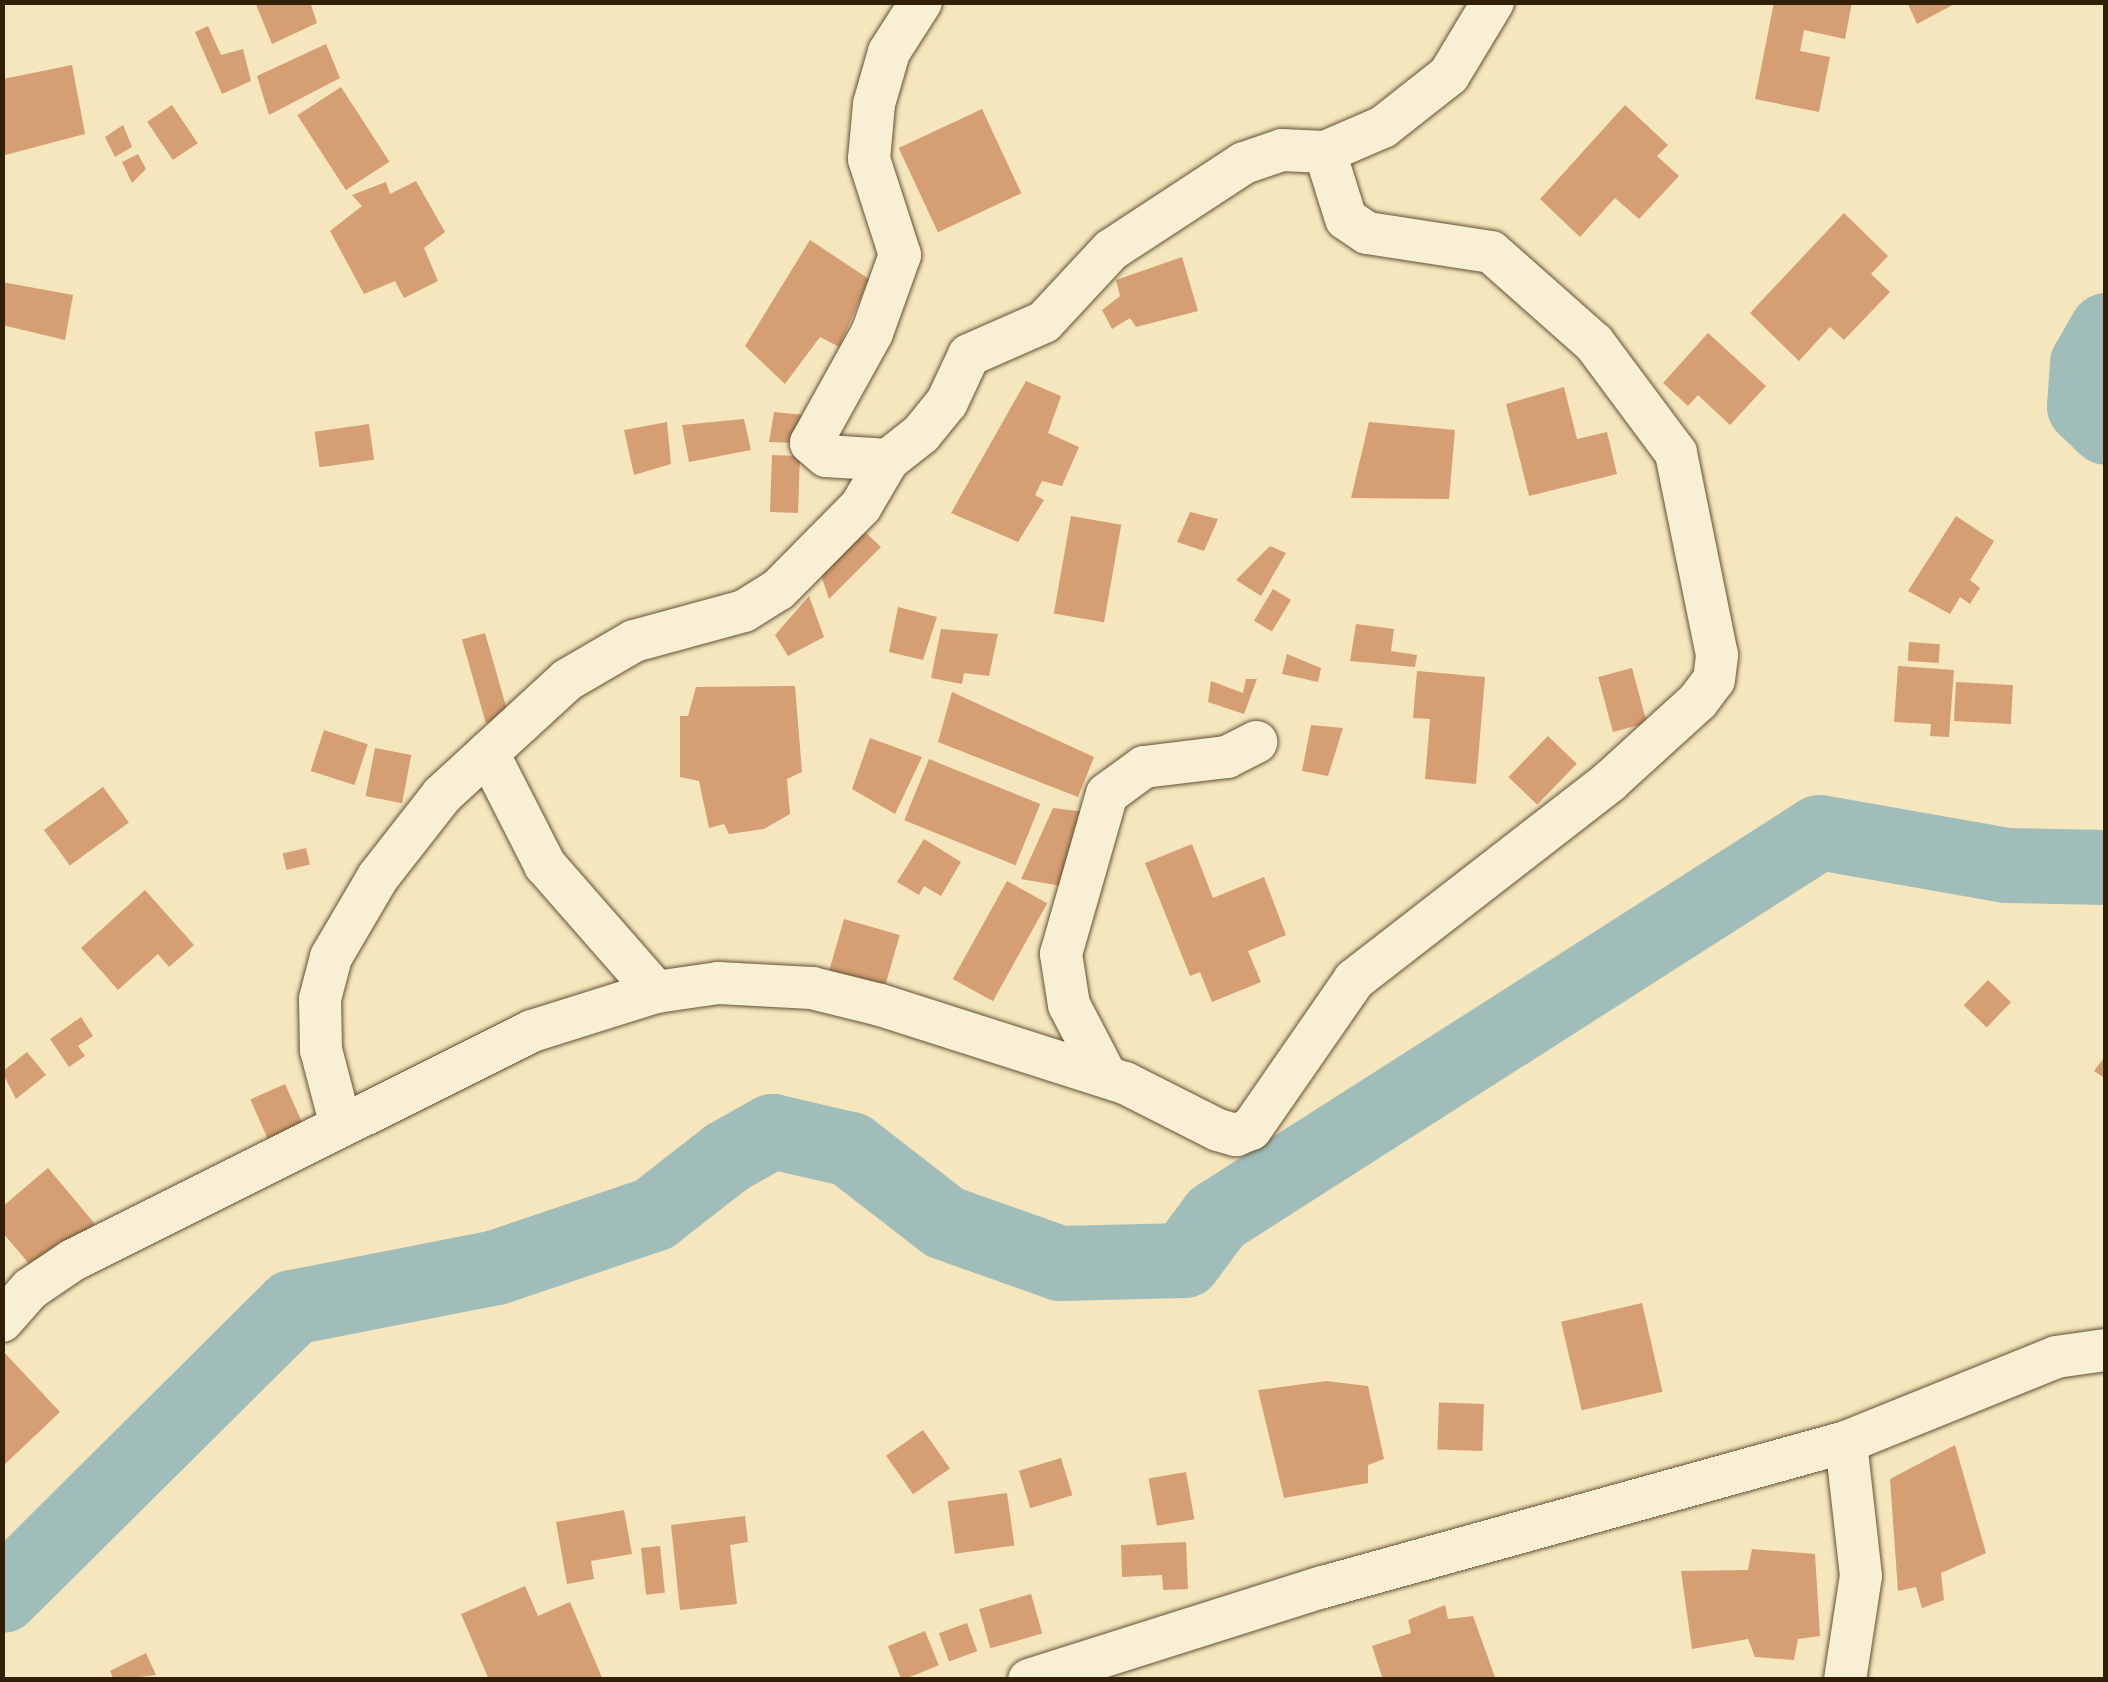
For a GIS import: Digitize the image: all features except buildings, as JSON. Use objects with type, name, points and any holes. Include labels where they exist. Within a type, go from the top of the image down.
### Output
[{"type":"street","points":[[888,460],[826,456],[811,443],[872,333],[900,255],[869,159],[874,104],[889,52],[921,2]]},
{"type":"street","points":[[340,1126],[322,1050],[320,999],[331,957],[378,877],[442,795],[568,680],[634,641],[744,610],[778,590],[861,506],[888,460],[922,434],[947,402],[970,355],[1044,322],[1111,250],[1162,212],[1244,163],[1282,150],[1325,152],[1383,126],[1450,75],[1493,2]]},
{"type":"street","points":[[2,1321],[30,1289],[74,1260],[340,1126],[532,1031],[656,992],[759,981],[812,988],[1106,1076],[1218,1130],[1236,1135],[1252,1129],[1354,980],[1608,782],[1714,680],[1716,654],[1681,469],[1666,438],[1594,343],[1491,252],[1367,233],[1346,220],[1325,152]]},
{"type":"street","points":[[1106,1076],[1069,1005],[1061,954],[1107,794],[1144,767],[1228,757],[1256,742]]},
{"type":"street","points":[[488,754],[544,865],[656,992]]},
{"type":"street","points":[[1029,1680],[1069,1662],[1323,1587],[1846,1442],[2056,1357],[2106,1350]]},
{"type":"street","points":[[1845,1680],[1861,1576],[1846,1442]]},
{"type":"waterway","points":[[2106,330],[2087,363],[2084,406],[2106,427]]},
{"type":"waterway","points":[[2,1595],[292,1307],[496,1267],[653,1214],[726,1157],[772,1131],[850,1149],[944,1222],[1060,1263],[1184,1260],[1216,1217],[1819,832],[2006,865],[2106,867]]}]
